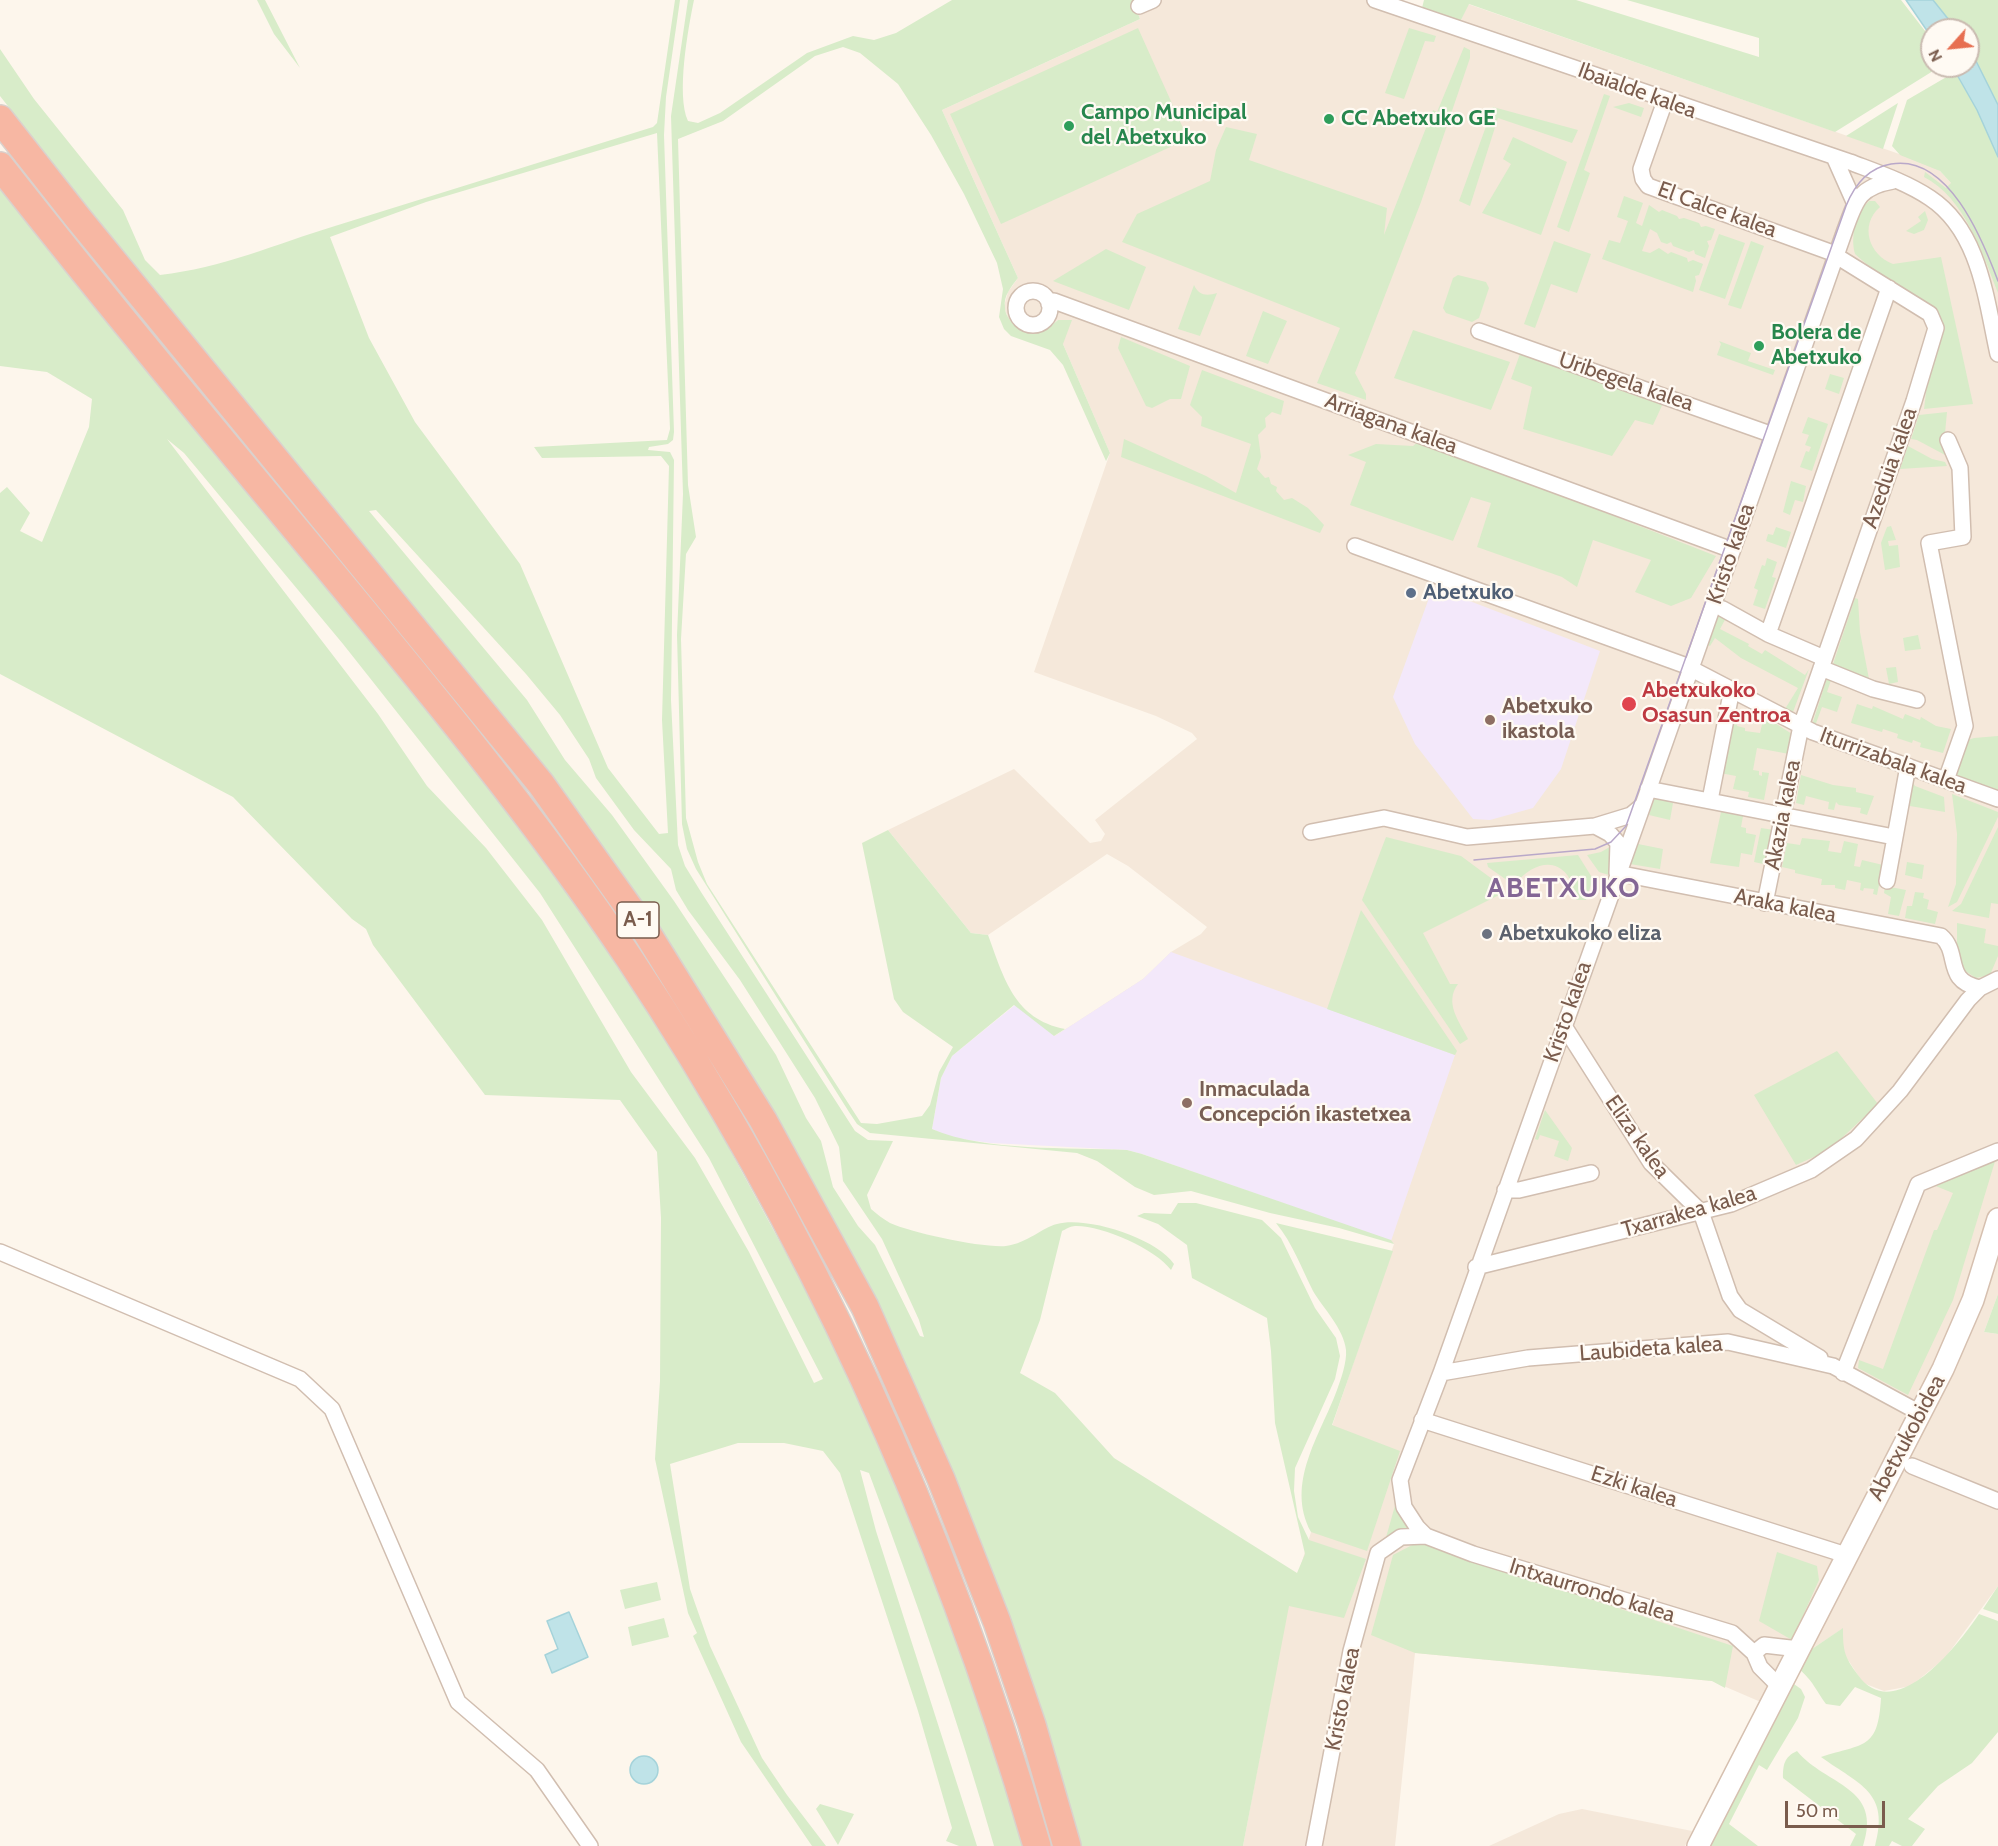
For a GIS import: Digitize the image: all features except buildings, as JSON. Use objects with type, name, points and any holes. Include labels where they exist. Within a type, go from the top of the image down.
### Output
[{"type":"highway","name":"A-1","points":[[0,118],[78,218],[541,784],[647,933],[757,1110],[865,1307],[941,1479],[997,1622],[1032,1725],[1067,1846]]},
{"type":"highway","name":"A-1","points":[[0,166],[154,358],[398,652],[512,796],[626,954],[679,1036],[786,1222],[875,1399],[950,1581],[1008,1746],[1037,1846]]},
{"type":"street","name":"Ibaialde kalea","points":[[1375,0],[1835,159],[1896,182],[1931,199],[1956,225],[1967,242],[1978,267],[1998,354]]},
{"type":"street","name":"El Calce kalea","points":[[1665,100],[1641,169],[1643,179],[1648,186],[1837,256]]},
{"type":"street","points":[[1835,159],[1855,204]]},
{"type":"street","name":"Kristo kalea","points":[[1426,1536],[1404,1507],[1400,1480],[1441,1373],[1476,1267],[1643,805],[1855,204],[1864,191],[1871,186],[1896,182]]},
{"type":"street","name":"Azeduia kalea","points":[[1801,726],[1914,401],[1936,328],[1935,321],[1930,314],[1837,256]]},
{"type":"street","points":[[1768,634],[1889,288]]},
{"type":"street","name":"Arriagana kalea","points":[[1049,304],[1054,301],[1732,550]]},
{"type":"street","name":"Uribegela kalea","points":[[1479,331],[1773,435]]},
{"type":"street","points":[[1946,780],[1965,726],[1929,543],[1963,537],[1960,468],[1948,440]]},
{"type":"street","name":"Iturrizabala kalea","points":[[1355,546],[1690,668],[1801,726],[1998,799]]},
{"type":"street","points":[[1723,609],[1873,689],[1917,700]]},
{"type":"street","points":[[1710,800],[1732,689]]},
{"type":"street","name":"Akazia kalea","points":[[1765,903],[1801,726]]},
{"type":"street","points":[[1887,881],[1908,766]]},
{"type":"street","points":[[1648,789],[1894,837]]},
{"type":"street","points":[[1311,832],[1384,818],[1462,837],[1595,826],[1631,815],[1643,805]]},
{"type":"street","points":[[1595,826],[1610,834],[1618,843],[1617,873]]},
{"type":"street","name":"Araka kalea","points":[[1617,873],[1941,936],[1949,947],[1953,968],[1960,978],[1970,986],[1980,988]]},
{"type":"street","name":"Txarrakea kalea","points":[[1476,1267],[1731,1204],[1811,1170],[1856,1139],[1900,1091],[1980,988],[1998,979]]},
{"type":"street","name":"Eliza kalea","points":[[1564,1026],[1651,1163],[1701,1212],[1730,1296],[1740,1310],[1838,1369]]},
{"type":"street","points":[[1838,1369],[1918,1184],[1998,1151]]},
{"type":"street","points":[[1505,1190],[1519,1190],[1591,1173]]},
{"type":"street","name":"Abetxukobidea","points":[[1698,1846],[1962,1328],[1998,1219]]},
{"type":"street","points":[[0,1252],[300,1379],[332,1409],[458,1702],[537,1770],[590,1846]]},
{"type":"street","name":"Laubideta kalea","points":[[1441,1373],[1528,1358],[1728,1342],[1838,1369],[1920,1413]]},
{"type":"street","name":"Ezki kalea","points":[[1422,1420],[1846,1555]]},
{"type":"street","points":[[1912,1466],[1998,1501]]},
{"type":"street","name":"Intxaurrondo kalea","points":[[1378,1553],[1401,1537],[1426,1536],[1473,1554],[1732,1633],[1754,1653],[1760,1667],[1780,1687]]},
{"type":"street","name":"Kristo kalea","points":[[1314,1846],[1351,1651],[1378,1553]]},
{"type":"street","points":[[1754,1653],[1764,1645],[1799,1649]]},
{"type":"shaded area","points":[[1133,0],[1398,0],[1460,22],[1468,4],[1928,164],[1940,171],[1952,184],[1998,272],[1998,1294],[1984,1332],[1998,1334],[1998,1586],[1945,1658],[1911,1686],[1884,1691],[1863,1683],[1843,1652],[1842,1629],[1806,1653],[1777,1709],[1712,1681],[1415,1653],[1395,1846],[1243,1846],[1287,1611],[1342,1430],[1332,1426],[1394,1244],[1055,1036],[1143,979],[1171,952],[1201,934],[1207,927],[1128,866],[1107,854],[988,935],[971,933],[888,830],[1014,769],[1090,843],[1101,841],[1105,834],[1095,820],[1197,739],[1192,733],[1156,716],[1034,672],[1110,453],[1063,344],[1058,320],[1045,331],[1035,334],[1021,332],[1008,319],[1004,306],[1008,292],[1018,278],[942,110],[1140,19]]},
{"type":"shaded area","name":"Abetxuko ikastola","points":[[1433,587],[1600,651],[1561,769],[1533,808],[1490,820],[1473,819],[1415,744],[1393,697]]},
{"type":"shaded area","name":"Inmaculada Concepción ikastetxea","points":[[1171,952],[1455,1055],[1391,1241],[1127,1150],[991,1143],[954,1138],[932,1129],[941,1078],[952,1056],[1015,1005],[1055,1036],[1143,979]]},
{"type":"shaded area","points":[[1582,1809],[1692,1831],[1685,1846],[1489,1846],[1559,1814]]},
{"type":"green space","points":[[257,0],[265,0],[300,68],[274,34]]},
{"type":"green space","points":[[675,0],[680,0],[666,97],[664,135],[674,432],[673,440],[668,444],[649,447],[648,450],[670,452],[674,460],[671,700],[678,845],[685,866],[701,892],[855,1131],[868,1140],[893,1141],[867,1195],[871,1209],[890,1223],[914,1231],[947,1239],[995,1246],[1021,1242],[1057,1224],[1085,1223],[1120,1231],[1165,1254],[1174,1264],[1171,1270],[1153,1254],[1113,1234],[1075,1226],[1062,1231],[1040,1320],[1020,1373],[1055,1393],[1114,1458],[1297,1573],[1305,1554],[1275,1423],[1267,1318],[1192,1278],[1187,1245],[1158,1224],[1137,1216],[1144,1213],[1171,1214],[1178,1203],[1196,1203],[1262,1220],[1281,1238],[1315,1308],[1336,1338],[1340,1356],[1335,1379],[1295,1468],[1294,1491],[1298,1517],[1309,1540],[1366,1559],[1344,1618],[1289,1606],[1243,1846],[1078,1846],[802,1164],[715,1017],[650,917],[480,689],[175,319],[0,96],[0,49],[34,99],[123,210],[145,260],[160,275],[183,272],[249,255],[653,127],[657,123]],"holes":[[[657,133],[670,429],[667,440],[534,447],[542,458],[661,456],[669,466],[662,720],[668,833],[659,834],[608,768],[520,564],[415,422],[369,338],[330,237],[426,202]],[[376,510],[526,674],[560,715],[589,759],[596,778],[634,830],[671,869],[676,890],[688,910],[740,980],[815,1098],[839,1147],[843,1181],[882,1239],[919,1320],[924,1337],[920,1336],[875,1245],[858,1226],[833,1187],[821,1141],[806,1118],[776,1055],[674,901],[612,815],[565,760],[527,700],[369,511]]]},
{"type":"green space","points":[[688,0],[694,0],[684,62],[683,95],[688,121],[698,123],[720,113],[807,53],[853,36],[874,40],[896,33],[952,0],[1133,0],[1140,19],[942,110],[1018,278],[1005,299],[1006,314],[1019,329],[1030,333],[1041,331],[1058,320],[1072,320],[1063,344],[1110,453],[1106,461],[1063,365],[1050,350],[1011,336],[1004,329],[999,317],[1003,289],[997,263],[964,194],[931,135],[898,84],[860,53],[843,47],[815,56],[723,121],[678,139],[688,485],[696,537],[686,554],[681,639],[686,818],[698,862],[707,884],[861,1123],[877,1124],[922,1116],[930,1105],[939,1072],[953,1047],[903,1012],[894,999],[862,843],[888,830],[971,933],[988,935],[1006,981],[1022,1006],[1048,1024],[1065,1029],[1054,1036],[1014,1005],[952,1056],[941,1078],[932,1129],[977,1142],[1002,1145],[1127,1150],[1391,1240],[1394,1244],[1191,1191],[1154,1195],[1135,1187],[1097,1161],[1077,1153],[870,1133],[857,1124],[849,1112],[696,869],[687,849],[682,824],[677,635],[683,494],[671,116]]},
{"type":"green space","points":[[1424,0],[1576,0],[1759,57],[1759,38],[1627,0],[1901,0],[1920,25],[1922,78],[1835,132],[1469,4],[1460,22],[1422,8]]},
{"type":"green space","points":[[1933,0],[1998,0],[1998,105],[1980,69],[1980,18],[1947,18]]},
{"type":"green space","name":"Campo Municipal del Abetxuko","points":[[1138,28],[1188,139],[1001,224],[950,114]]},
{"type":"green space","points":[[1409,28],[1436,36],[1434,42],[1425,41],[1404,99],[1385,93]]},
{"type":"green space","points":[[1464,47],[1470,50],[1470,58],[1421,202],[1355,373],[1366,394],[1366,400],[1317,383],[1340,328],[1122,242],[1137,214],[1210,181],[1216,150],[1226,127],[1257,134],[1249,160],[1387,208],[1384,235],[1433,110],[1437,112]]},
{"type":"green space","points":[[1945,78],[1958,78],[1977,110],[1998,157],[1998,293],[1979,244],[1961,212],[1938,186],[1924,177],[1925,172],[1946,188],[1951,183],[1940,171],[1900,155],[1892,146],[1907,100]]},
{"type":"green space","points":[[1604,94],[1610,96],[1584,170],[1590,173],[1569,232],[1557,227]]},
{"type":"green space","points":[[1629,103],[1644,108],[1641,117],[1613,107]]},
{"type":"green space","points":[[1898,103],[1883,149],[1846,136]]},
{"type":"green space","points":[[1493,107],[1578,130],[1572,143],[1498,118],[1470,206],[1459,201]]},
{"type":"green space","points":[[1513,137],[1567,162],[1541,235],[1482,213],[1511,164],[1503,159]]},
{"type":"green space","points":[[0,185],[150,375],[403,678],[602,941],[678,1054],[824,1323],[893,1470],[989,1723],[1022,1846],[994,1846],[951,1705],[903,1565],[869,1473],[860,1470],[876,1531],[977,1846],[959,1846],[946,1841],[952,1828],[918,1711],[840,1473],[823,1451],[784,1443],[738,1443],[670,1464],[690,1589],[710,1646],[762,1758],[826,1846],[812,1846],[741,1742],[693,1636],[697,1633],[688,1613],[655,1459],[660,1381],[661,1218],[657,1152],[620,1100],[485,1095],[373,945],[366,929],[352,919],[233,797],[0,674],[0,493],[7,487],[30,513],[20,531],[42,542],[89,427],[92,399],[47,372],[0,366]],"holes":[[[167,439],[184,453],[343,644],[540,893],[709,1158],[823,1379],[814,1383],[749,1252],[695,1158],[631,1072],[542,920],[486,848],[427,786],[378,714]]]},
{"type":"green space","points":[[1624,196],[1643,203],[1636,223],[1642,226],[1649,205],[1659,212],[1662,210],[1679,219],[1684,218],[1699,223],[1701,227],[1715,229],[1711,240],[1707,241],[1709,246],[1705,258],[1695,254],[1694,250],[1689,252],[1673,246],[1671,242],[1667,244],[1661,242],[1657,233],[1650,229],[1642,251],[1650,253],[1659,248],[1668,254],[1671,252],[1687,258],[1688,262],[1693,260],[1703,264],[1699,275],[1695,276],[1693,292],[1602,259],[1609,240],[1620,243],[1628,221],[1617,217]]},
{"type":"green space","points":[[1869,201],[1875,201],[1880,207],[1870,222],[1869,231],[1873,247],[1885,260],[1893,264],[1941,257],[1973,404],[1924,409],[1929,368],[1940,329],[1855,254],[1853,240],[1855,225]]},
{"type":"green space","points":[[1925,211],[1928,220],[1924,230],[1914,234],[1906,231],[1921,221],[1918,217]]},
{"type":"green space","points":[[1719,234],[1745,243],[1725,299],[1699,290]]},
{"type":"green space","points":[[1554,241],[1591,254],[1577,293],[1551,284],[1535,328],[1524,324]]},
{"type":"green space","points":[[1751,241],[1764,246],[1741,309],[1728,305]]},
{"type":"green space","points":[[1106,249],[1146,267],[1129,310],[1053,281]]},
{"type":"green space","points":[[1458,275],[1486,282],[1489,288],[1479,318],[1472,322],[1446,313],[1443,308],[1453,278]]},
{"type":"green space","points":[[1194,285],[1204,294],[1217,293],[1200,336],[1178,329]]},
{"type":"green space","points":[[1263,311],[1287,321],[1268,364],[1246,356]]},
{"type":"green space","points":[[1413,330],[1510,362],[1491,410],[1394,378]]},
{"type":"green space","points":[[1121,337],[1190,366],[1181,399],[1170,399],[1152,408],[1146,406],[1118,348]]},
{"type":"green space","points":[[1719,341],[1751,353],[1748,361],[1775,370],[1773,375],[1717,355],[1721,344]]},
{"type":"green space","points":[[1521,351],[1666,397],[1653,425],[1635,420],[1612,456],[1523,429],[1532,387],[1511,379]]},
{"type":"green space","points":[[1202,370],[1284,401],[1281,415],[1272,412],[1265,418],[1266,427],[1258,435],[1261,457],[1257,469],[1265,478],[1269,477],[1271,484],[1277,487],[1276,491],[1284,500],[1292,498],[1308,508],[1324,525],[1320,533],[1121,457],[1124,439],[1206,476],[1236,493],[1251,444],[1201,426],[1202,417],[1190,405]]},
{"type":"green space","points":[[1830,374],[1844,378],[1839,394],[1825,389]]},
{"type":"green space","points":[[1947,412],[1944,444],[1947,456],[1911,439],[1919,415]]},
{"type":"green space","points":[[1808,417],[1828,424],[1812,471],[1800,467],[1806,451],[1809,452],[1811,447],[1805,445],[1809,435],[1802,433]]},
{"type":"green space","points":[[1420,440],[1716,556],[1691,598],[1671,606],[1635,592],[1651,560],[1593,540],[1577,587],[1562,577],[1477,547],[1491,503],[1471,497],[1453,541],[1350,505],[1366,462],[1348,455],[1376,444],[1413,446]]},
{"type":"green space","points":[[1908,446],[1932,459],[1945,462],[1947,466],[1900,469]]},
{"type":"green space","points":[[1791,481],[1806,486],[1803,502],[1795,500],[1790,515],[1783,512]]},
{"type":"green space","points":[[1891,526],[1896,540],[1888,541],[1889,546],[1898,545],[1900,567],[1885,570],[1881,543],[1887,527]]},
{"type":"green space","points":[[1776,527],[1791,532],[1786,548],[1766,541],[1768,534],[1773,535]]},
{"type":"green space","points":[[1767,558],[1777,562],[1772,577],[1776,578],[1765,609],[1753,605],[1758,590],[1754,588],[1762,565],[1765,566]]},
{"type":"green space","points":[[1855,598],[1858,599],[1860,632],[1869,679],[1832,667]]},
{"type":"green space","points":[[1720,612],[1727,616],[1720,629],[1749,644],[1748,646],[1762,654],[1765,650],[1805,675],[1809,669],[1793,712],[1785,709],[1798,688],[1741,658],[1715,638],[1710,646],[1708,645]]},
{"type":"green space","points":[[1918,635],[1921,649],[1905,651],[1903,638]]},
{"type":"green space","points":[[1896,667],[1898,682],[1889,684],[1886,668]]},
{"type":"green space","points":[[1828,675],[1832,677],[1827,692],[1842,697],[1837,712],[1822,707],[1815,726],[1812,725]]},
{"type":"green space","points":[[1857,704],[1872,709],[1873,706],[1903,719],[1905,714],[1920,720],[1921,717],[1936,726],[1951,729],[1943,753],[1920,747],[1921,743],[1913,740],[1912,743],[1897,738],[1898,734],[1883,729],[1882,732],[1851,723]]},
{"type":"green space","points":[[1764,716],[1792,734],[1789,754],[1757,748],[1753,770],[1759,771],[1759,775],[1762,776],[1762,772],[1769,773],[1764,800],[1748,797],[1749,792],[1733,789],[1736,776],[1720,773],[1730,720],[1738,722],[1737,726],[1745,728],[1745,731],[1760,733]]},
{"type":"green space","points":[[1998,736],[1998,792],[1955,776],[1962,742],[1974,738]]},
{"type":"green space","points":[[1801,775],[1833,785],[1856,788],[1856,792],[1874,796],[1867,815],[1860,813],[1861,808],[1839,805],[1836,802],[1834,810],[1828,809],[1829,802],[1806,796],[1804,805],[1796,803]]},
{"type":"green space","points":[[1911,780],[1915,786],[1944,797],[1945,812],[1904,805]]},
{"type":"green space","points":[[1656,794],[1669,797],[1668,802],[1673,803],[1670,820],[1649,815]]},
{"type":"green space","points":[[1952,794],[1998,812],[1998,817],[1957,902],[1948,907],[1956,884],[1957,834]]},
{"type":"green space","points":[[1721,812],[1743,816],[1741,827],[1746,828],[1746,833],[1756,835],[1752,855],[1741,853],[1739,867],[1710,863]]},
{"type":"green space","points":[[1998,827],[1998,904],[1991,903],[1989,918],[1952,911],[1961,904]]},
{"type":"green space","points":[[1761,828],[1774,830],[1768,865],[1754,862]]},
{"type":"green space","points":[[1386,837],[1461,856],[1503,887],[1499,895],[1423,933],[1450,984],[1458,984],[1452,998],[1454,1012],[1468,1039],[1460,1044],[1362,900]]},
{"type":"green space","points":[[1802,838],[1830,841],[1828,851],[1841,853],[1844,841],[1858,844],[1854,866],[1860,867],[1862,860],[1883,865],[1877,895],[1873,894],[1874,889],[1860,890],[1861,883],[1847,880],[1845,890],[1835,888],[1835,885],[1821,885],[1822,879],[1795,873],[1795,870],[1782,867],[1787,843],[1800,845]]},
{"type":"green space","points":[[1615,844],[1614,859],[1609,875],[1599,872],[1587,855],[1601,852]]},
{"type":"green space","points":[[1638,844],[1663,849],[1660,869],[1630,864]]},
{"type":"green space","points":[[1578,855],[1593,879],[1586,900],[1576,900],[1568,876],[1561,869],[1552,865],[1534,868],[1514,885],[1488,867],[1487,863]]},
{"type":"green space","points":[[1907,862],[1924,865],[1922,879],[1905,875]]},
{"type":"green space","points":[[1885,886],[1906,890],[1899,916],[1888,914],[1891,897],[1884,893]]},
{"type":"green space","points":[[1915,892],[1924,893],[1923,898],[1929,900],[1927,909],[1938,912],[1935,924],[1905,918],[1907,906],[1912,906]]},
{"type":"green space","points":[[1361,910],[1457,1051],[1455,1055],[1327,1009]]},
{"type":"green space","points":[[1957,923],[1986,929],[1984,943],[1998,946],[1998,956],[1990,975],[1976,978],[1962,969],[1957,949]]},
{"type":"green space","points":[[1837,1051],[1878,1104],[1829,1150],[1796,1165],[1754,1095]]},
{"type":"green space","points":[[1545,1110],[1572,1148],[1568,1161],[1554,1156],[1559,1141],[1540,1135],[1538,1140],[1535,1139]]},
{"type":"green space","points":[[1996,1158],[1953,1300],[1908,1395],[1858,1368],[1859,1360],[1883,1369],[1934,1230],[1937,1230],[1953,1193],[1933,1185]]},
{"type":"green space","points":[[1276,1223],[1393,1251],[1332,1425],[1400,1451],[1367,1551],[1311,1532],[1304,1514],[1303,1478],[1314,1442],[1339,1386],[1345,1365],[1346,1350],[1341,1334],[1313,1291],[1292,1247]]},
{"type":"green space","points":[[1998,1294],[1998,1334],[1984,1332]]},
{"type":"green space","points":[[1396,1502],[1411,1531],[1385,1541]]},
{"type":"green space","points":[[1418,1542],[1733,1646],[1725,1688],[1712,1681],[1415,1653],[1371,1635],[1393,1555]]},
{"type":"green space","points":[[1777,1552],[1817,1566],[1819,1580],[1792,1640],[1759,1621]]},
{"type":"green space","points":[[657,1582],[661,1600],[625,1609],[620,1590]]},
{"type":"green space","points":[[1998,1586],[1998,1614],[1983,1609]]},
{"type":"green space","points":[[1979,1614],[1998,1621],[1998,1732],[1972,1763],[1938,1786],[1908,1819],[1925,1829],[1912,1846],[1902,1846],[1892,1841],[1889,1846],[1875,1846],[1879,1828],[1875,1801],[1859,1783],[1821,1757],[1866,1742],[1876,1727],[1881,1698],[1855,1687],[1840,1706],[1826,1704],[1798,1668],[1806,1653],[1843,1628],[1845,1653],[1858,1675],[1873,1689],[1890,1692],[1907,1686],[1925,1675],[1942,1660]]},
{"type":"green space","points":[[664,1618],[669,1637],[632,1646],[628,1627]]},
{"type":"green space","points":[[1791,1682],[1801,1689],[1805,1697],[1798,1718],[1767,1770],[1759,1765],[1729,1824],[1758,1846],[1708,1846]]},
{"type":"green space","points":[[1797,1751],[1809,1763],[1859,1799],[1865,1811],[1867,1826],[1863,1846],[1850,1846],[1856,1834],[1783,1778],[1785,1762]]},
{"type":"green space","points":[[820,1804],[854,1814],[838,1845],[816,1809]]},
{"type":"water","points":[[1906,0],[1933,0],[1947,18],[1920,18],[1920,20]]},
{"type":"water","points":[[1980,69],[1998,105],[1998,157],[1977,110],[1959,78],[1980,78]]},
{"type":"water","points":[[569,1612],[588,1657],[552,1673],[545,1655],[558,1649],[547,1621]]},
{"type":"water","points":[[644,1756],[654,1760],[658,1770],[654,1780],[644,1784],[634,1780],[630,1770],[634,1760]]},
{"type":"tram line","points":[[1474,860],[1595,849],[1611,842],[1626,826],[1846,206],[1863,179],[1875,169],[1891,164],[1911,164],[1930,172],[1946,185],[1972,222],[1998,281]]},
{"type":"place","name":"CC Abetxuko GE","points":[[1329,119]]},
{"type":"place","name":"Campo Municipal del Abetxuko","points":[[1069,126]]},
{"type":"place","name":"Bolera de Abetxuko","points":[[1759,346]]},
{"type":"place","name":"Abetxuko","points":[[1411,593]]},
{"type":"place","name":"Abetxukoko Osasun Zentroa","points":[[1629,704]]},
{"type":"place","name":"Abetxuko ikastola","points":[[1490,720]]},
{"type":"place","name":"Abetxukoko eliza","points":[[1487,934]]},
{"type":"place","name":"Inmaculada Concepción ikastetxea","points":[[1187,1103]]},
{"type":"district","name":"ABETXUKO","points":[[1564,889]]}]
